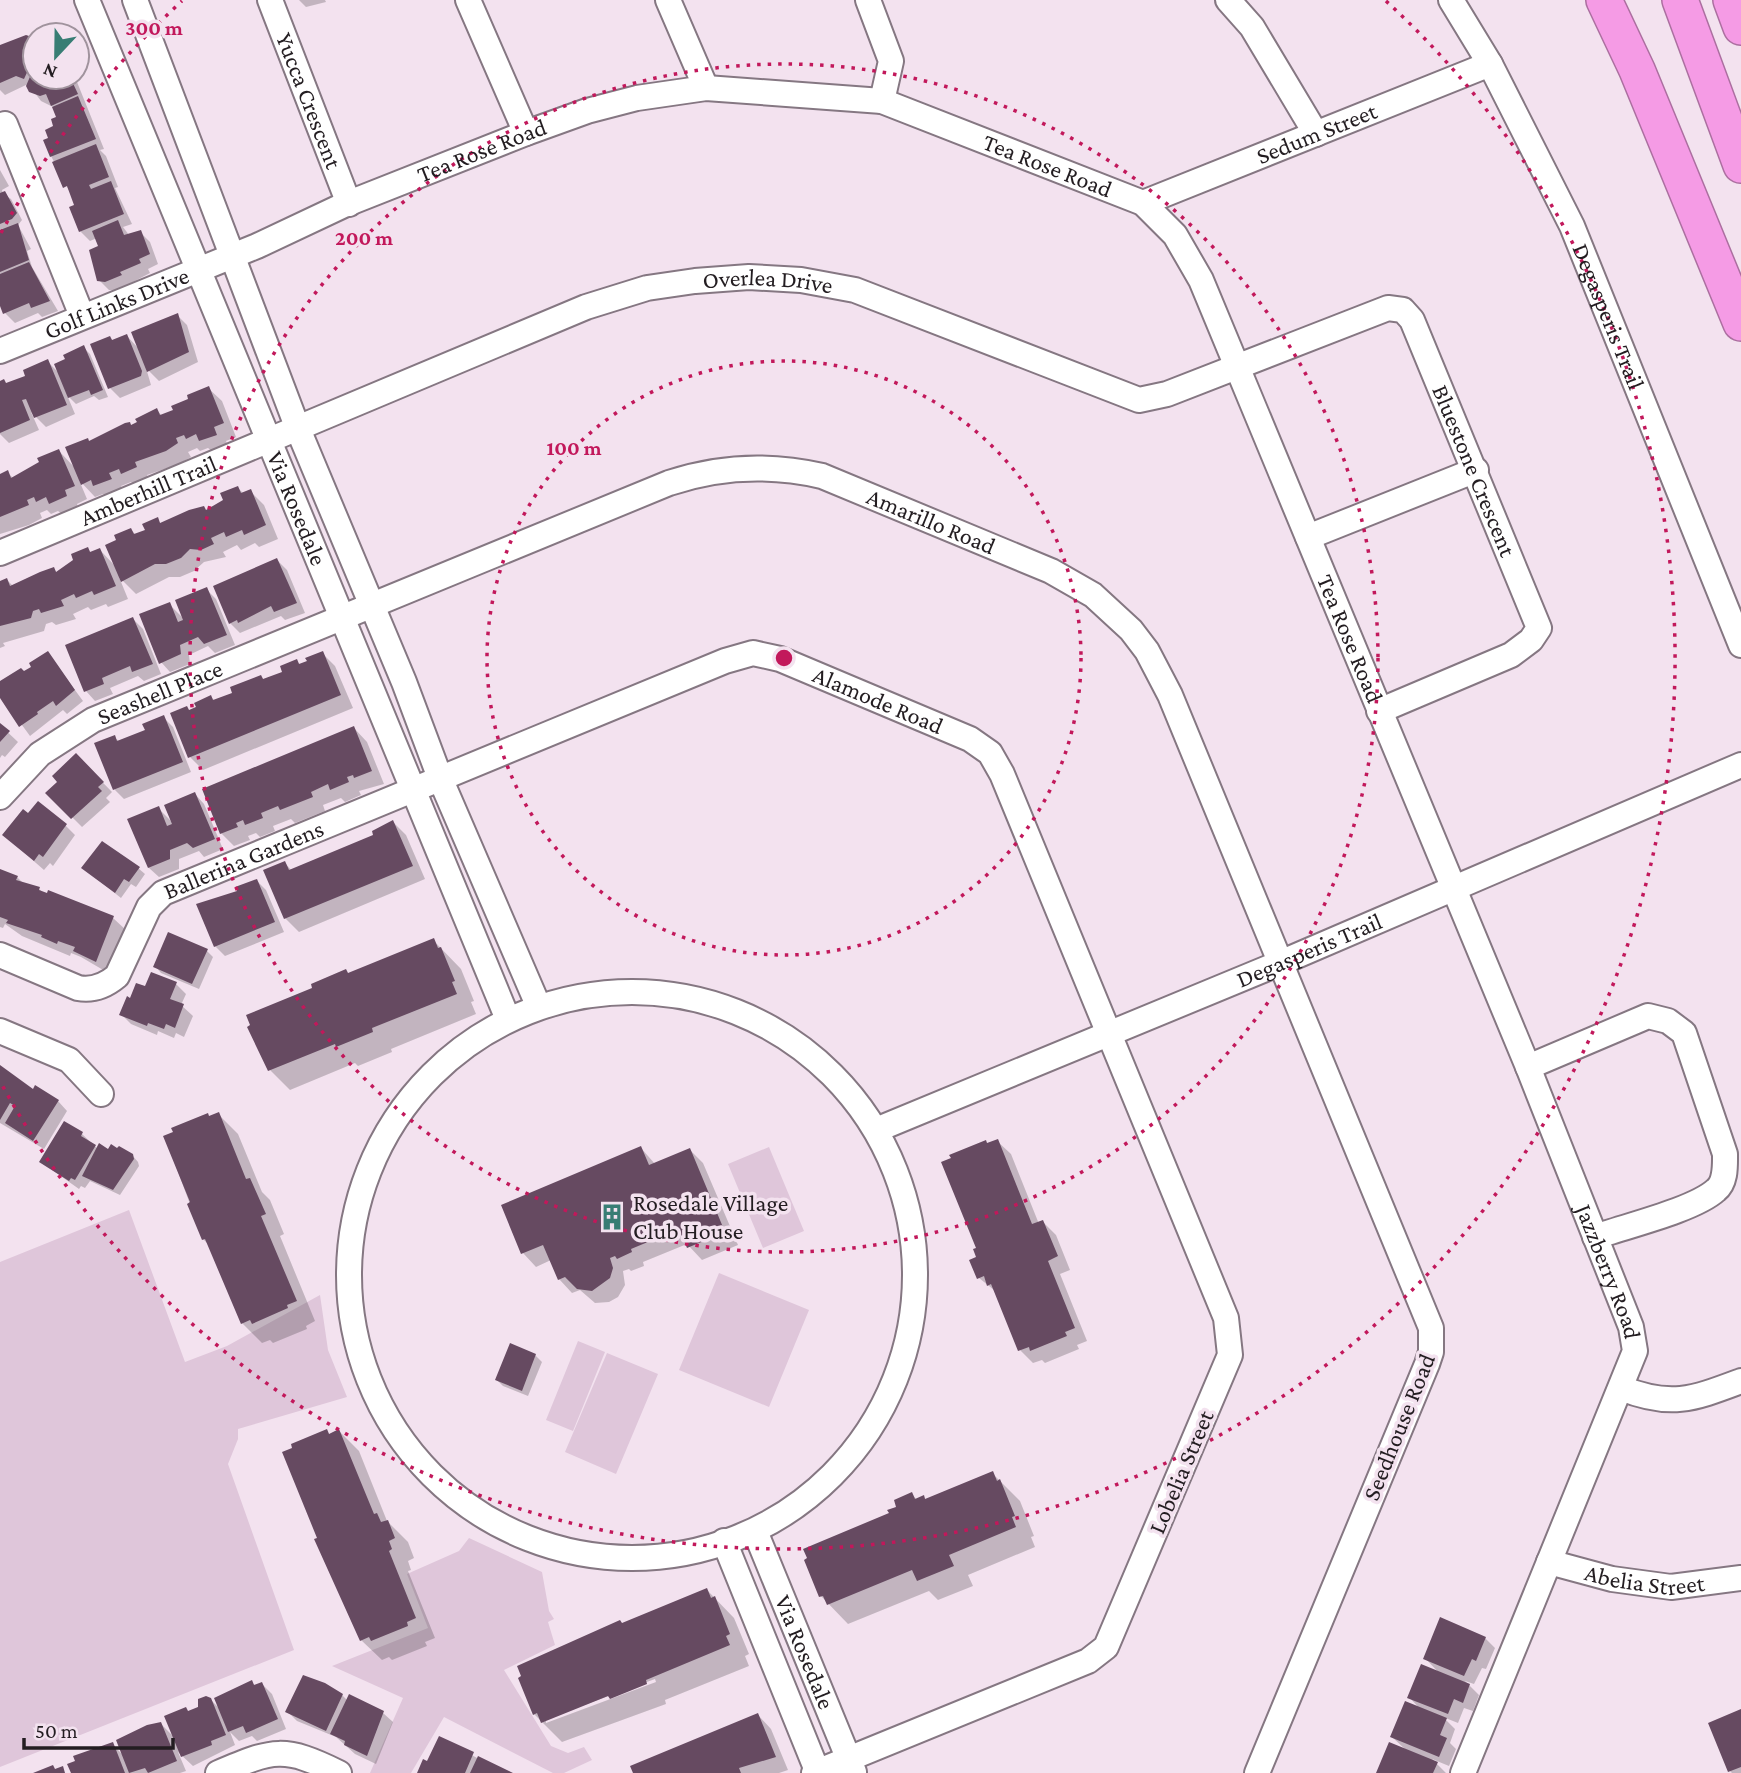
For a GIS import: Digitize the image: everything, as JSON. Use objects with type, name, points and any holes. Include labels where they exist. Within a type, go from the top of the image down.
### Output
[{"type":"highway","points":[[1604,0],[1637,70],[1741,323]]},
{"type":"highway","points":[[1680,0],[1741,165]]},
{"type":"highway","points":[[1731,0],[1741,27]]},
{"type":"street","name":"Via Rosedale","points":[[87,0],[272,442],[341,618],[415,788],[507,1017]]},
{"type":"street","name":"Via Rosedale","points":[[135,0],[298,429],[440,778],[538,1005]]},
{"type":"street","name":"Yucca Crescent","points":[[270,0],[349,204]]},
{"type":"street","points":[[468,0],[526,133]]},
{"type":"street","points":[[668,0],[706,88]]},
{"type":"street","points":[[868,0],[891,61],[882,101]]},
{"type":"street","points":[[1228,0],[1252,27],[1316,134]]},
{"type":"street","name":"Degasperis Trail","points":[[1451,0],[1490,64],[1572,226],[1741,645]]},
{"type":"street","name":"Sedum Street","points":[[1143,203],[1490,64]]},
{"type":"street","name":"Tea Rose Road","points":[[233,256],[349,204],[587,111],[637,98],[706,88],[882,101],[1143,203],[1175,235],[1201,280],[1452,887]]},
{"type":"street","points":[[5,124],[82,316]]},
{"type":"street","name":"Golf Links Drive","points":[[0,351],[233,256]]},
{"type":"street","name":"Overlea Drive","points":[[298,429],[586,307],[647,288],[749,277],[801,280],[855,290],[1139,400],[1167,394],[1238,367]]},
{"type":"street","name":"Bluestone Crescent","points":[[1238,367],[1388,308],[1403,310],[1412,320],[1476,470],[1539,628],[1531,640],[1511,655],[1379,711]]},
{"type":"street","name":"Amberhill Trail","points":[[0,553],[298,429]]},
{"type":"street","name":"Amarillo Road","points":[[341,618],[691,475],[756,468],[785,469],[822,476],[1051,571],[1093,595],[1131,630],[1161,674],[1280,963]]},
{"type":"street","points":[[1308,537],[1476,470]]},
{"type":"street","name":"Seashell Place","points":[[0,797],[40,754],[93,720],[341,618]]},
{"type":"street","name":"Alamode Road","points":[[415,788],[738,656],[753,653],[780,659],[970,739],[990,753],[1002,774],[1108,1034]]},
{"type":"street","name":"Degasperis Trail","points":[[876,1130],[1280,963],[1741,765]]},
{"type":"street","name":"Ballerina Gardens","points":[[0,955],[78,988],[88,990],[108,983],[117,976],[149,907],[163,893],[415,788]]},
{"type":"street","name":"Jazzberry Road","points":[[1452,887],[1528,1067],[1631,1327],[1635,1351],[1462,1773]]},
{"type":"street","name":"Seedhouse Road","points":[[1257,1773],[1427,1364],[1432,1341],[1426,1314],[1280,963]]},
{"type":"street","points":[[633,993],[695,999],[763,1025],[818,1063],[838,1082],[876,1130],[902,1191],[911,1231],[914,1303],[904,1355],[889,1394],[850,1455],[809,1496],[755,1531],[683,1553],[649,1557],[583,1553],[527,1537],[477,1511],[444,1486],[400,1437],[377,1399],[362,1359],[350,1304],[349,1254],[361,1191],[377,1151],[403,1108],[455,1054],[507,1017],[538,1005],[601,994],[633,993]]},
{"type":"street","points":[[1528,1067],[1648,1016],[1668,1021],[1684,1033],[1725,1154],[1725,1172],[1718,1189],[1696,1202],[1595,1237]]},
{"type":"street","points":[[0,1031],[69,1060],[101,1094]]},
{"type":"street","name":"Lobelia Street","points":[[816,1772],[851,1766],[1088,1661],[1106,1647],[1230,1355],[1226,1318],[1108,1034]]},
{"type":"street","points":[[1621,1388],[1647,1399],[1678,1401],[1741,1381]]},
{"type":"street","name":"Via Rosedale","points":[[755,1531],[851,1766]]},
{"type":"street","name":"Via Rosedale","points":[[724,1541],[816,1772]]},
{"type":"street","name":"Abelia Street","points":[[1549,1562],[1612,1579],[1671,1587],[1741,1578]]},
{"type":"street","points":[[218,1773],[268,1753],[284,1752],[297,1754],[339,1773]]},
{"type":"shaded area","points":[[769,1147],[804,1231],[763,1248],[728,1164]]},
{"type":"shaded area","points":[[129,1210],[185,1362],[227,1346],[320,1295],[328,1350],[347,1397],[238,1429],[238,1439],[228,1464],[294,1650],[0,1767],[0,1262]]},
{"type":"shaded area","points":[[719,1273],[809,1310],[769,1407],[679,1370]]},
{"type":"shaded area","points":[[578,1341],[605,1352],[573,1431],[546,1420]]},
{"type":"shaded area","points":[[607,1353],[658,1374],[616,1474],[565,1452]]},
{"type":"shaded area","points":[[469,1538],[542,1572],[549,1611],[554,1619],[548,1622],[555,1645],[504,1670],[551,1746],[568,1753],[584,1747],[592,1760],[564,1773],[553,1773],[444,1717],[411,1773],[370,1773],[403,1698],[332,1666],[428,1628],[407,1574],[459,1551]]},
{"type":"building","points":[[21,37],[21,78],[16,76],[0,83],[0,45]]},
{"type":"building","points":[[77,91],[78,94],[51,106],[46,94],[40,96],[29,92]]},
{"type":"building","points":[[78,96],[96,139],[50,157],[43,140],[48,138],[45,130],[53,126],[51,119],[56,117],[52,107]]},
{"type":"building","points":[[96,144],[109,177],[89,185],[91,189],[111,181],[124,214],[79,232],[69,207],[74,205],[67,186],[63,188],[52,162]]},
{"type":"building","points":[[5,191],[17,213],[12,219],[0,224],[0,193]]},
{"type":"building","points":[[118,220],[124,235],[141,230],[150,254],[139,259],[141,263],[120,272],[122,275],[105,282],[97,281],[89,250],[98,246],[92,231]]},
{"type":"building","points":[[18,223],[29,260],[0,272],[0,230]]},
{"type":"building","points":[[29,262],[50,301],[31,308],[29,303],[3,314],[0,306],[0,274]]},
{"type":"building","points":[[178,313],[189,352],[147,372],[131,332]]},
{"type":"building","points":[[127,334],[142,371],[141,376],[108,389],[90,344],[110,336],[112,340]]},
{"type":"building","points":[[84,345],[103,390],[91,395],[89,390],[68,398],[54,364],[65,359],[63,355]]},
{"type":"building","points":[[48,359],[67,405],[34,418],[26,399],[22,400],[30,420],[0,433],[0,381],[4,379],[6,383],[25,376],[23,370]]},
{"type":"building","points":[[209,386],[224,423],[214,427],[217,435],[199,441],[196,434],[186,439],[184,435],[176,438],[178,443],[166,451],[135,462],[137,467],[121,474],[119,469],[109,473],[112,479],[93,486],[91,480],[81,485],[65,447],[88,438],[89,441],[125,423],[130,422],[131,425],[137,422],[135,419],[157,408],[160,415],[173,410],[171,406],[188,399],[187,395]]},
{"type":"building","points":[[59,449],[75,486],[65,490],[67,496],[49,504],[46,497],[36,502],[34,497],[27,500],[29,505],[0,517],[0,474],[8,470],[11,478],[39,462],[37,458]]},
{"type":"building","points":[[238,486],[241,493],[251,489],[266,525],[244,535],[242,530],[226,537],[224,532],[211,538],[214,544],[201,550],[190,549],[181,558],[166,564],[155,564],[121,582],[105,545],[116,540],[114,535],[131,528],[134,534],[145,530],[142,524],[158,517],[160,523],[189,510],[204,506],[206,510],[223,500],[220,493]]},
{"type":"building","points":[[88,547],[90,552],[100,548],[116,586],[94,595],[92,591],[76,598],[74,594],[61,600],[64,606],[41,613],[39,609],[33,611],[31,618],[0,626],[0,581],[7,578],[10,586],[54,567],[56,572],[73,560],[71,554]]},
{"type":"building","points":[[277,558],[297,603],[274,612],[271,606],[238,623],[237,620],[229,624],[213,586]]},
{"type":"building","points":[[207,587],[227,635],[204,644],[198,637],[180,645],[181,654],[159,664],[139,614],[170,602],[178,622],[183,620],[175,600]]},
{"type":"building","points":[[133,617],[153,664],[132,672],[130,666],[102,678],[104,684],[84,692],[65,645]]},
{"type":"building","points":[[48,651],[75,690],[56,706],[53,701],[19,727],[0,698],[0,681],[21,668],[24,671],[31,667],[29,663]]},
{"type":"building","points":[[323,651],[341,695],[188,758],[170,713],[187,706],[189,710],[196,707],[194,703],[211,695],[213,700],[232,693],[230,687],[261,675],[263,679],[282,672],[280,666],[297,659],[299,664],[307,661],[305,658]]},
{"type":"building","points":[[164,715],[183,762],[113,790],[94,743],[115,735],[117,741],[145,730],[142,724]]},
{"type":"building","points":[[0,723],[10,731],[0,742]]},
{"type":"building","points":[[354,726],[372,771],[354,778],[353,775],[347,777],[349,782],[330,790],[328,784],[311,792],[313,797],[280,810],[278,806],[261,813],[263,818],[245,825],[243,820],[236,823],[238,827],[220,834],[202,789]]},
{"type":"building","points":[[76,753],[104,782],[98,787],[102,791],[71,819],[45,793],[57,782],[52,776]]},
{"type":"building","points":[[195,792],[215,839],[193,848],[187,843],[170,850],[170,859],[148,868],[127,819],[159,806],[167,826],[172,824],[164,805]]},
{"type":"building","points":[[38,801],[67,824],[43,857],[39,854],[34,861],[2,835],[23,809],[28,813]]},
{"type":"building","points":[[393,820],[413,866],[284,919],[263,870],[285,861],[289,870],[373,835],[372,831]]},
{"type":"building","points":[[102,841],[140,867],[129,882],[124,879],[115,893],[81,868]]},
{"type":"building","points":[[0,869],[18,876],[16,880],[40,887],[39,890],[47,893],[48,890],[114,916],[96,962],[73,951],[75,947],[58,941],[57,944],[41,937],[42,935],[6,923],[8,920],[0,917]]},
{"type":"building","points":[[257,879],[275,922],[214,947],[196,904],[237,891],[235,887]]},
{"type":"building","points":[[168,932],[208,949],[192,984],[153,967]]},
{"type":"building","points":[[434,938],[438,948],[441,947],[455,981],[452,982],[457,994],[372,1028],[373,1032],[268,1071],[247,1027],[250,1025],[246,1015],[312,988],[311,984],[346,969],[348,973]]},
{"type":"building","points":[[151,972],[177,982],[170,999],[184,1004],[175,1028],[166,1024],[164,1029],[148,1023],[147,1026],[119,1015],[136,983],[145,986]]},
{"type":"building","points":[[0,1065],[33,1089],[35,1085],[59,1100],[33,1141],[5,1123],[15,1106],[10,1103],[0,1120]]},
{"type":"building","points":[[219,1112],[246,1179],[250,1178],[266,1214],[261,1216],[297,1301],[287,1305],[288,1308],[252,1324],[250,1320],[241,1324],[187,1204],[190,1202],[163,1136],[173,1132],[171,1128],[208,1113],[209,1116]]},
{"type":"building","points":[[64,1121],[83,1132],[81,1136],[96,1145],[75,1180],[71,1178],[69,1181],[39,1162]]},
{"type":"building","points":[[998,1139],[1032,1224],[1043,1220],[1058,1256],[1048,1261],[1075,1328],[1065,1332],[1067,1336],[1030,1351],[1029,1347],[1018,1351],[991,1284],[987,1286],[984,1276],[977,1279],[969,1260],[976,1257],[973,1249],[976,1248],[941,1162],[951,1158],[949,1155],[986,1140],[987,1143]]},
{"type":"building","points":[[99,1143],[108,1149],[111,1144],[117,1148],[119,1146],[133,1154],[134,1159],[113,1190],[82,1176]]},
{"type":"building","name":"Rosedale Village Club House","points":[[641,1146],[649,1165],[690,1148],[725,1232],[687,1248],[679,1229],[631,1249],[632,1252],[617,1259],[615,1256],[610,1258],[613,1268],[610,1278],[592,1291],[577,1289],[565,1277],[558,1280],[543,1245],[521,1254],[501,1205]]},
{"type":"building","points":[[510,1343],[536,1354],[522,1391],[495,1380]]},
{"type":"building","points":[[327,1429],[329,1434],[339,1429],[374,1514],[377,1513],[381,1522],[388,1520],[395,1538],[389,1541],[392,1549],[389,1551],[416,1618],[407,1622],[408,1626],[371,1641],[369,1637],[360,1641],[314,1539],[317,1538],[282,1452],[292,1448],[291,1444]]},
{"type":"building","points":[[993,1471],[997,1481],[1000,1479],[1015,1516],[1012,1517],[1016,1527],[949,1555],[954,1566],[917,1581],[912,1570],[827,1605],[823,1596],[819,1597],[804,1560],[807,1558],[803,1549],[889,1513],[887,1510],[896,1507],[894,1500],[912,1492],[915,1499],[924,1495],[925,1499]]},
{"type":"building","points":[[707,1588],[711,1598],[715,1596],[730,1634],[726,1636],[730,1645],[646,1680],[647,1684],[610,1699],[608,1696],[541,1723],[537,1713],[533,1715],[518,1678],[521,1676],[517,1666],[620,1620],[622,1623]]},
{"type":"building","points":[[1440,1617],[1486,1637],[1476,1661],[1472,1659],[1464,1676],[1423,1659]]},
{"type":"building","points":[[1421,1664],[1470,1684],[1463,1703],[1454,1699],[1448,1714],[1407,1698]]},
{"type":"building","points":[[303,1675],[325,1683],[343,1694],[326,1731],[285,1712]]},
{"type":"building","points":[[252,1680],[254,1685],[262,1682],[278,1719],[246,1733],[243,1726],[228,1732],[214,1698]]},
{"type":"building","points":[[349,1694],[384,1711],[367,1756],[344,1745],[345,1741],[330,1734]]},
{"type":"building","points":[[206,1696],[211,1698],[226,1735],[211,1741],[212,1745],[181,1757],[164,1716],[186,1707],[188,1711],[198,1707],[198,1699]]},
{"type":"building","points":[[1405,1701],[1447,1718],[1440,1735],[1447,1738],[1439,1757],[1390,1737]]},
{"type":"building","points":[[1741,1709],[1741,1767],[1728,1772],[1708,1723]]},
{"type":"building","points":[[758,1713],[776,1757],[739,1768],[741,1773],[633,1773],[630,1766]]},
{"type":"building","points":[[161,1722],[177,1761],[148,1773],[145,1768],[129,1773],[116,1740],[147,1725]]},
{"type":"building","points":[[439,1736],[474,1752],[465,1773],[417,1773],[423,1759],[427,1761]]},
{"type":"building","points":[[113,1742],[125,1773],[71,1773],[67,1764],[75,1761],[73,1756]]},
{"type":"building","points":[[1389,1742],[1438,1762],[1433,1773],[1376,1773]]},
{"type":"building","points":[[478,1756],[513,1773],[470,1773]]},
{"type":"building","points":[[53,1765],[55,1769],[63,1766],[65,1773],[33,1773]]},
{"type":"place","name":"Rosedale Village Club House","points":[[612,1217]]}]
